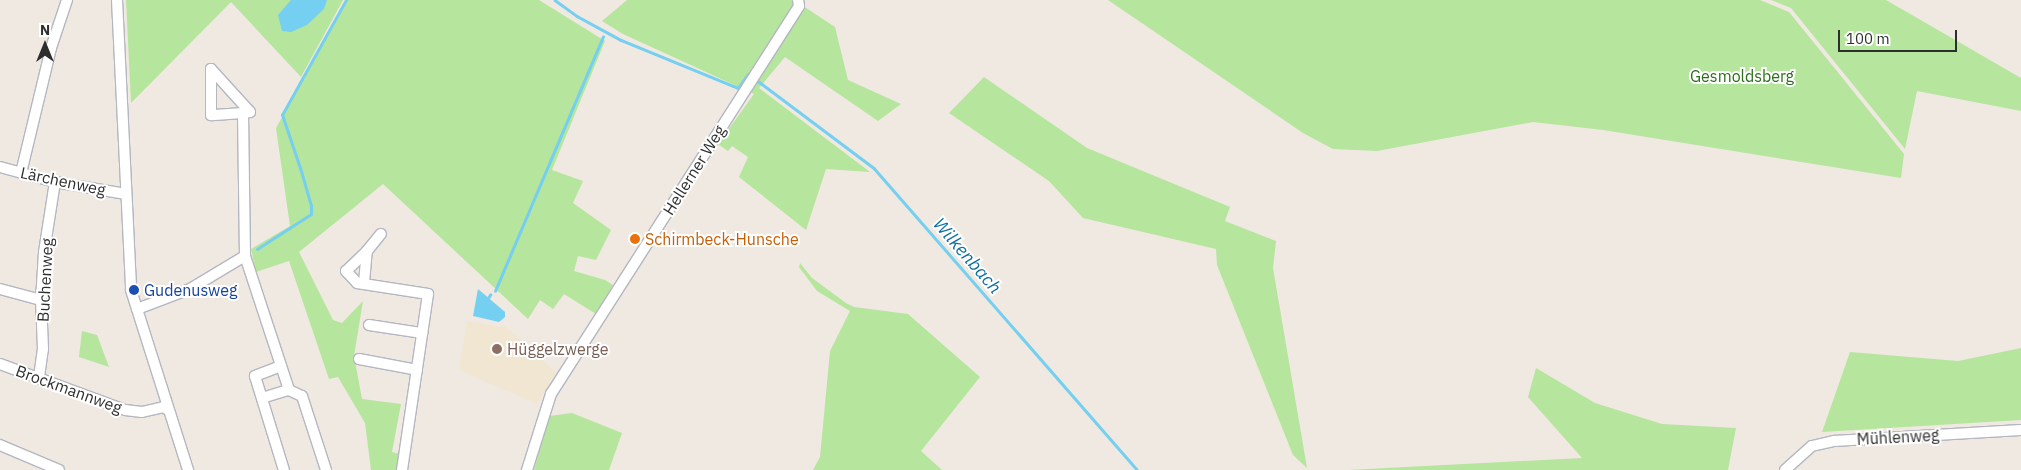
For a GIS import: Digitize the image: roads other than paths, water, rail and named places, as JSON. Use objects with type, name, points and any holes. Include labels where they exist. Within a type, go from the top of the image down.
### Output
[{"type":"street","points":[[21,173],[51,48],[67,0]]},
{"type":"street","points":[[118,0],[130,279],[137,309],[188,470]]},
{"type":"street","name":"Hellerner Weg","points":[[527,470],[551,394],[798,3]]},
{"type":"street","points":[[211,69],[250,112],[243,113],[211,115],[211,69]]},
{"type":"street","points":[[243,113],[245,256],[289,390]]},
{"type":"street","name":"Lärchenweg","points":[[0,167],[55,182],[126,194]]},
{"type":"street","name":"Buchenweg","points":[[39,378],[44,349],[41,300],[44,252],[55,182]]},
{"type":"street","points":[[381,234],[368,250],[346,271],[357,283],[428,294],[402,470]]},
{"type":"street","points":[[364,284],[368,250]]},
{"type":"street","points":[[137,309],[190,289],[245,256]]},
{"type":"street","points":[[0,289],[41,300]]},
{"type":"street","points":[[369,325],[422,333]]},
{"type":"street","points":[[359,359],[417,370]]},
{"type":"street","name":"Brockmannweg","points":[[0,364],[125,410],[142,412],[164,407],[168,410]]},
{"type":"street","points":[[282,366],[255,376],[284,470]]},
{"type":"street","points":[[262,398],[289,390],[302,396],[326,470]]},
{"type":"street","name":"Mühlenweg","points":[[1785,470],[1812,446],[1834,441],[2021,430]]},
{"type":"street","points":[[0,444],[48,468],[60,470]]},
{"type":"water","points":[[291,0],[327,0],[324,9],[307,25],[291,32],[282,31],[278,15]]},
{"type":"water","points":[[478,289],[505,312],[505,317],[499,322],[473,316]]},
{"type":"waterway","points":[[257,249],[311,214],[311,206],[301,171],[282,115],[346,0]]},
{"type":"waterway","name":"Wilkenbach","points":[[555,0],[577,16],[621,40],[738,88],[748,74]]},
{"type":"waterway","points":[[495,291],[603,37]]},
{"type":"waterway","name":"Wilkenbach","points":[[758,81],[874,168],[1137,470]]},
{"type":"place","name":"Schirmbeck-Hunsche","points":[[635,239]]},
{"type":"place","name":"Gudenusweg","points":[[134,290]]},
{"type":"place","name":"Hüggelzwerge","points":[[497,349]]},
{"type":"park label","name":"Gesmoldsberg","points":[[1742,76]]}]
